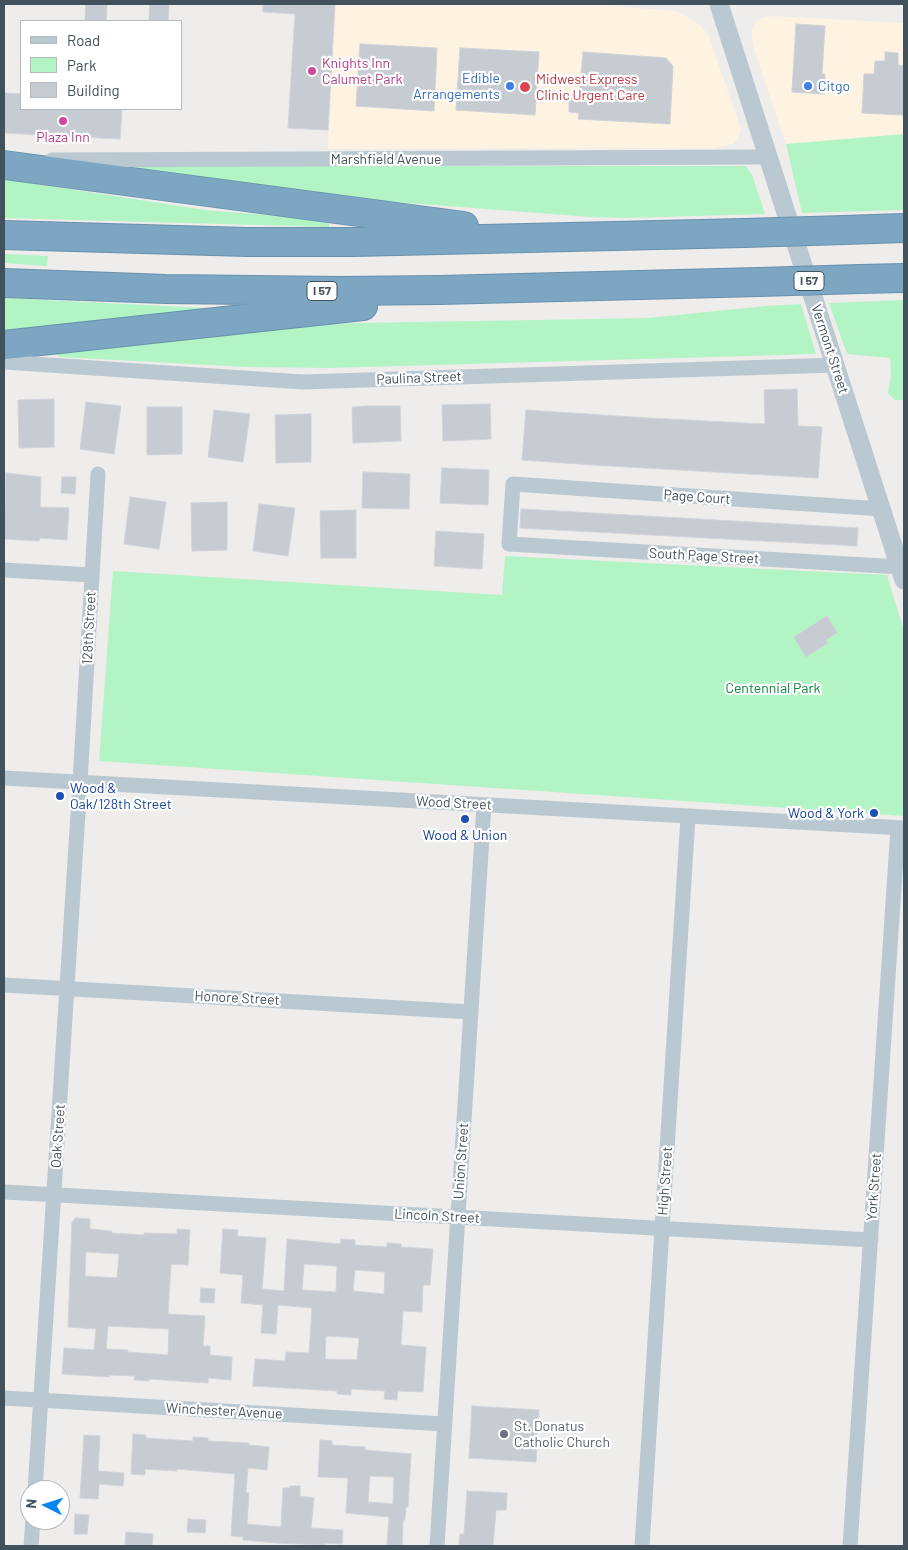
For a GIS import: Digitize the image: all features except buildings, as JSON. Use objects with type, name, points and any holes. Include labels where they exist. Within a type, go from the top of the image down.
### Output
[{"type":"highway","points":[[4,165],[555,238]]},
{"type":"highway","points":[[4,235],[247,242],[353,242],[904,228]]},
{"type":"highway","name":"I 57","points":[[4,283],[185,289],[341,291],[640,286],[904,278]]},
{"type":"highway","points":[[4,345],[369,306],[640,286]]},
{"type":"street","name":"Vermont Street","points":[[719,4],[902,574]]},
{"type":"street","name":"Marshfield Avenue","points":[[4,160],[768,157]]},
{"type":"street","name":"Paulina Street","points":[[4,362],[303,382],[836,365]]},
{"type":"street","name":"128th Street","points":[[80,782],[98,474]]},
{"type":"street","name":"Page Court","points":[[509,544],[513,484],[882,509]]},
{"type":"street","name":"South Page Street","points":[[509,544],[902,574]]},
{"type":"street","points":[[4,570],[92,575]]},
{"type":"street","name":"Wood Street","points":[[4,778],[901,828]]},
{"type":"street","name":"Oak Street","points":[[36,1480],[80,782]]},
{"type":"street","name":"Union Street","points":[[437,1546],[484,805]]},
{"type":"street","name":"High Street","points":[[642,1546],[688,817]]},
{"type":"street","name":"York Street","points":[[850,1546],[901,828]]},
{"type":"street","name":"Honore Street","points":[[4,984],[471,1012]]},
{"type":"street","name":"Lincoln Street","points":[[4,1192],[871,1240]]},
{"type":"street","name":"Winchester Avenue","points":[[4,1398],[444,1424]]},
{"type":"street","points":[[31,1546],[32,1530]]},
{"type":"shaded area","points":[[335,4],[589,4],[676,11],[700,25],[708,34],[741,129],[739,137],[733,144],[715,148],[328,149]]},
{"type":"shaded area","points":[[773,16],[904,23],[904,135],[786,144],[752,39],[752,29],[756,22],[762,18]]},
{"type":"green space","points":[[904,134],[904,210],[802,213],[786,144]]},
{"type":"green space","points":[[100,166],[746,166],[752,175],[765,214],[629,218],[591,217],[329,197]]},
{"type":"green space","points":[[4,179],[205,210],[329,220],[329,227],[4,218]]},
{"type":"green space","points":[[4,254],[48,256],[47,266],[4,263]]},
{"type":"green space","points":[[4,298],[266,311],[4,338]]},
{"type":"green space","points":[[904,300],[904,400],[895,400],[888,393],[891,374],[890,358],[847,354],[829,303]]},
{"type":"green space","points":[[801,304],[816,354],[329,368],[247,367],[59,357],[54,350],[303,324],[648,318]]},
{"type":"green space","name":"Centennial Park","points":[[505,556],[887,575],[904,631],[904,816],[99,761],[113,571],[502,595]]},
{"type":"place","name":"Knights Inn Calumet Park","points":[[312,71]]},
{"type":"place","name":"Edible Arrangements","points":[[510,86]]},
{"type":"place","name":"Citgo","points":[[808,86]]},
{"type":"place","name":"Midwest Express Clinic Urgent Care","points":[[525,87]]},
{"type":"place","name":"Plaza Inn","points":[[63,121]]},
{"type":"place","name":"Wood & Oak/128th Street","points":[[60,796]]},
{"type":"place","name":"Wood & York","points":[[874,813]]},
{"type":"place","name":"Wood & Union","points":[[465,819]]},
{"type":"place","name":"St. Donatus Catholic Church","points":[[504,1434]]}]
